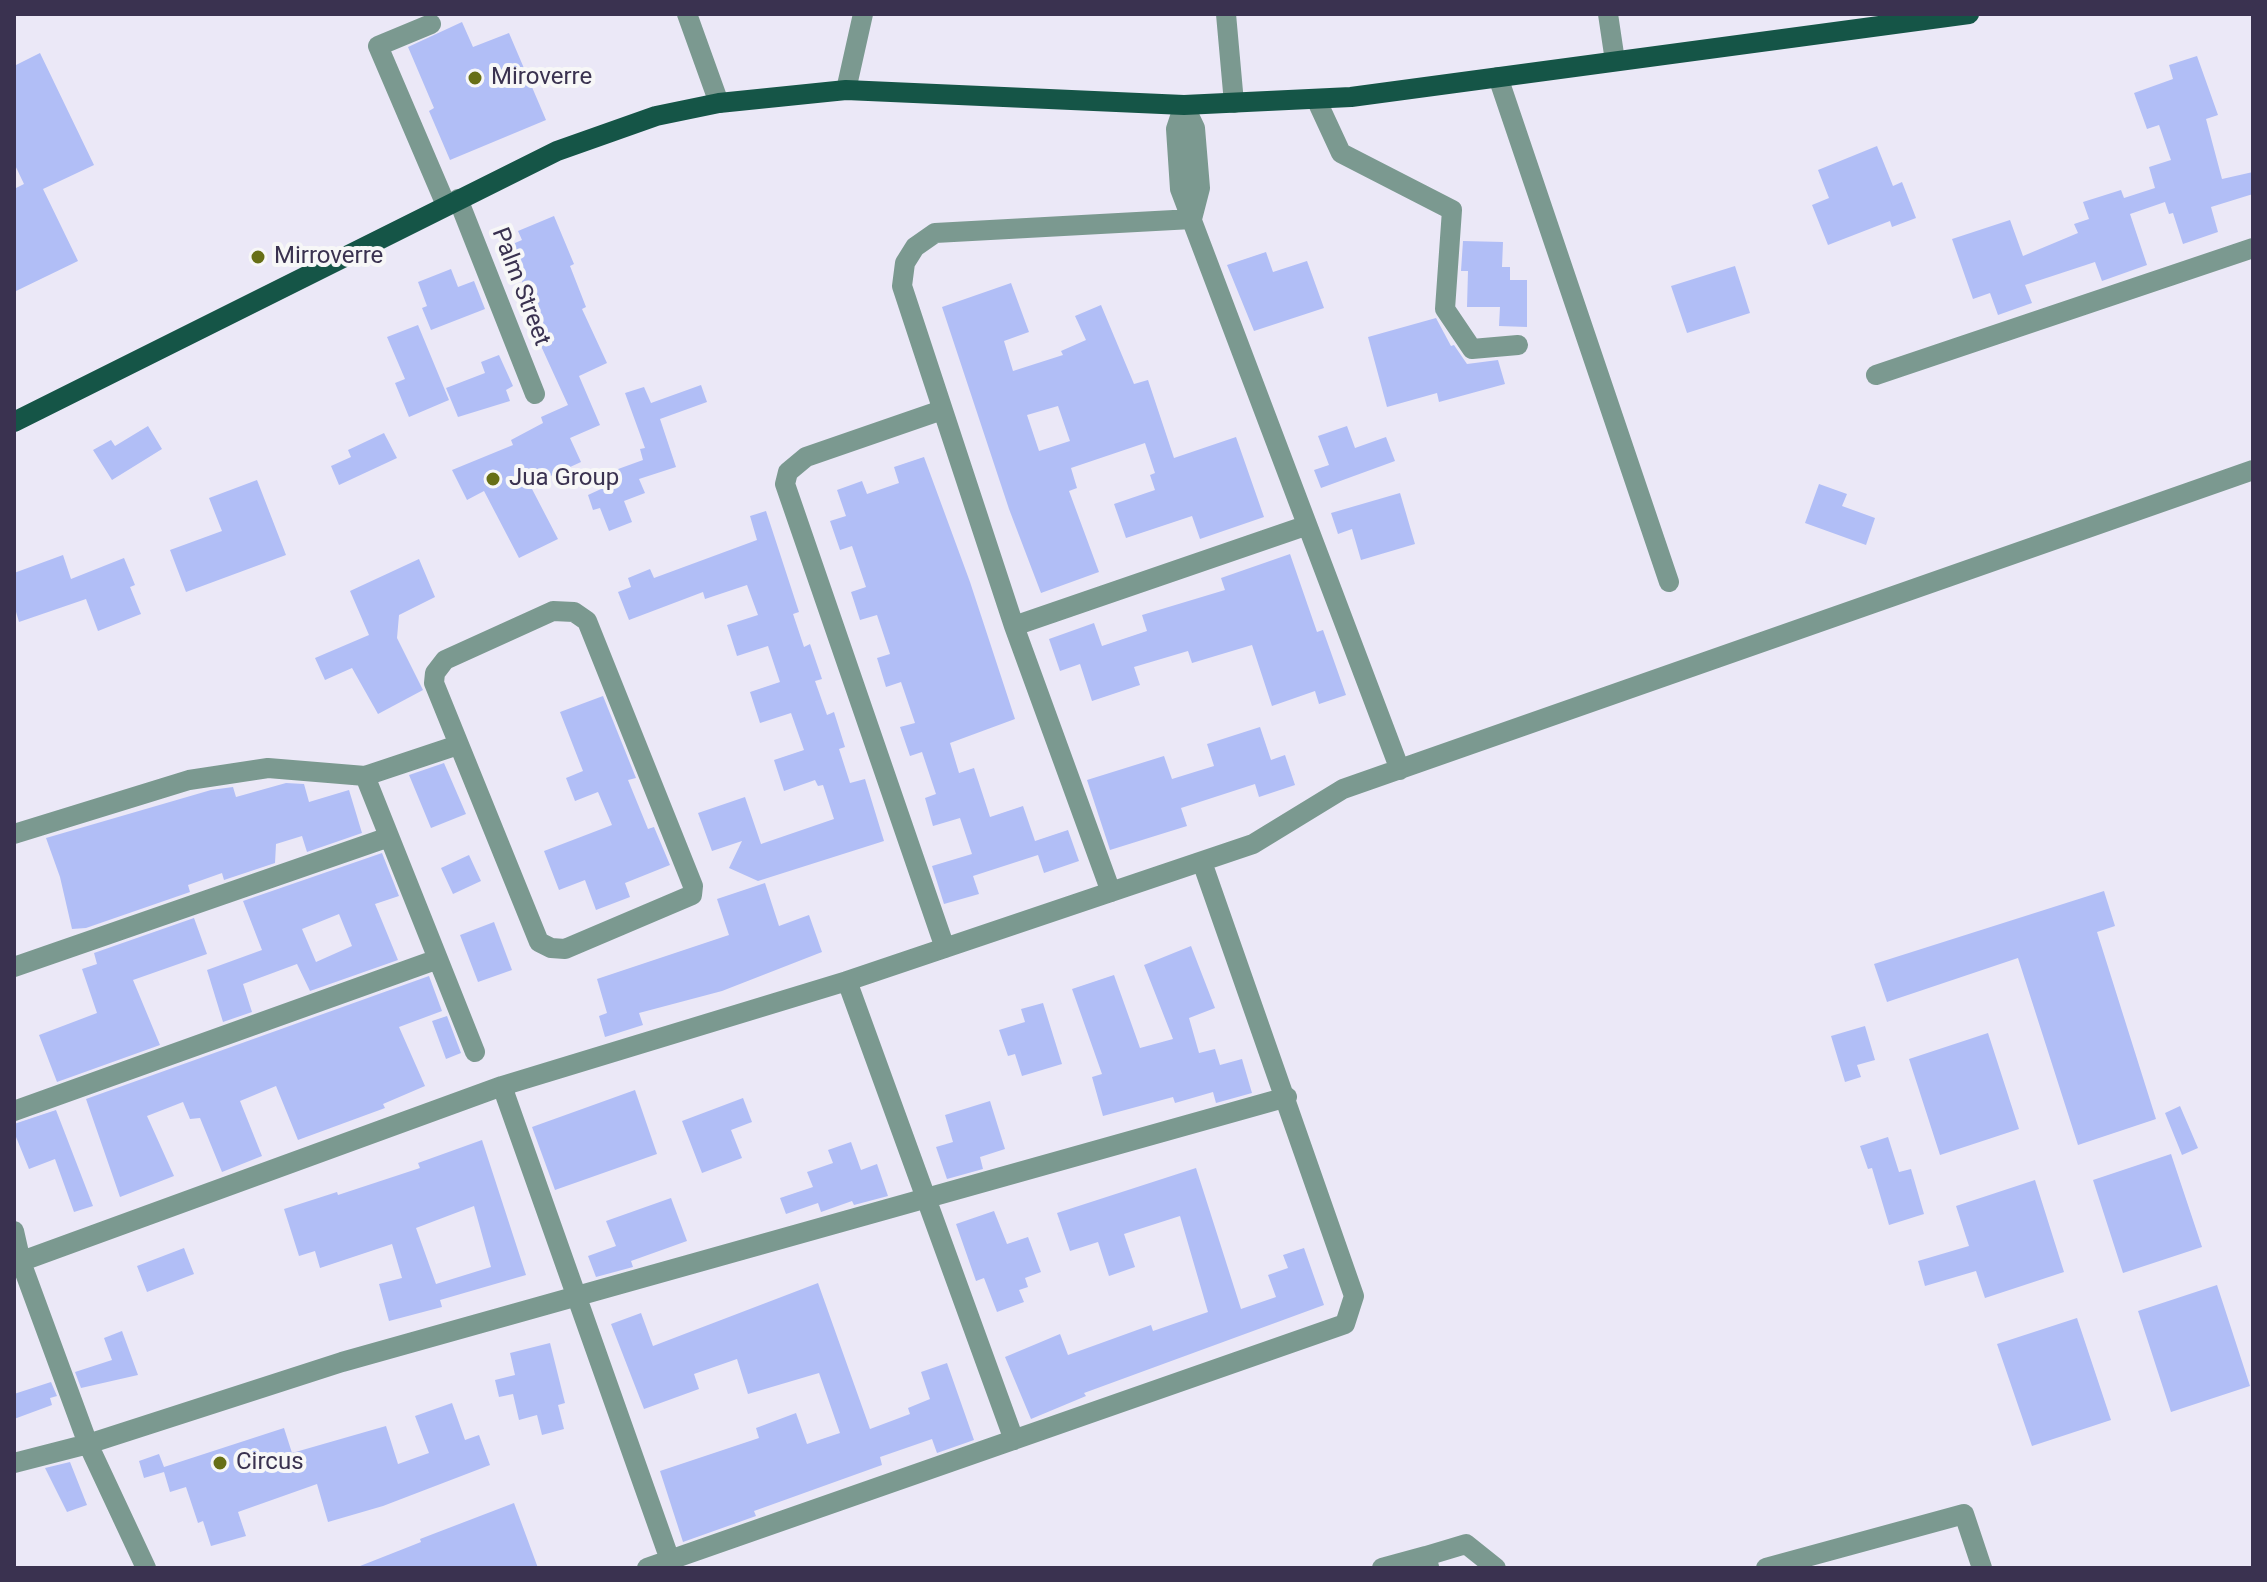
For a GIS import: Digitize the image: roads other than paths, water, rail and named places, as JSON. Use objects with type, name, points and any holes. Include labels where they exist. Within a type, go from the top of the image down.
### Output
[{"type":"main road","points":[[14,422],[557,151],[656,116],[719,103],[846,90],[1184,105],[1316,99],[1498,77],[1920,17],[1969,14]]},
{"type":"street","points":[[687,14],[719,103]]},
{"type":"street","points":[[846,90],[863,14]]},
{"type":"street","points":[[1226,14],[1234,103]]},
{"type":"street","points":[[1608,14],[1615,61]]},
{"type":"street","name":"Palm Street","points":[[431,24],[378,46],[452,202],[535,394]]},
{"type":"street","points":[[1498,77],[1669,582]]},
{"type":"street","points":[[1316,99],[1341,153],[1452,210],[1445,309],[1472,349],[1518,345]]},
{"type":"street","points":[[1184,105],[1176,129],[1180,189],[1305,526],[1400,770]]},
{"type":"street","points":[[1111,892],[1014,626],[902,286],[905,263],[915,247],[935,233],[1037,230],[1192,219]]},
{"type":"street","points":[[1876,375],[2253,248]]},
{"type":"street","points":[[942,410],[806,457],[788,472],[785,484],[945,948]]},
{"type":"street","points":[[18,1263],[502,1086],[847,981],[1253,844],[1343,789],[2253,470]]},
{"type":"street","points":[[1014,626],[1305,526]]},
{"type":"street","points":[[553,611],[574,612],[587,621],[692,877],[692,895],[565,949],[551,948],[539,942],[458,745],[434,683],[435,673],[445,660],[553,611]]},
{"type":"street","points":[[14,834],[189,780],[268,768],[365,776],[458,745]]},
{"type":"street","points":[[365,776],[475,1052]]},
{"type":"street","points":[[14,967],[389,837]]},
{"type":"street","points":[[647,1568],[1345,1324],[1354,1296],[1287,1097],[1202,862]]},
{"type":"street","points":[[14,1111],[438,959]]},
{"type":"street","points":[[847,981],[1014,1440]]},
{"type":"street","points":[[502,1086],[670,1560]]},
{"type":"street","points":[[14,1463],[88,1444],[342,1362],[577,1299],[926,1196],[1287,1097]]},
{"type":"street","points":[[14,1231],[18,1263],[88,1444],[146,1568]]},
{"type":"street","points":[[1766,1568],[1964,1514],[1982,1568]]},
{"type":"street","points":[[1382,1568],[1427,1562],[1466,1544],[1496,1568]]},
{"type":"place","name":"Miroverre","points":[[475,78]]},
{"type":"place","name":"Mirroverre","points":[[258,257]]},
{"type":"place","name":"Jua Group","points":[[493,479]]},
{"type":"place","name":"Circus","points":[[220,1463]]}]
